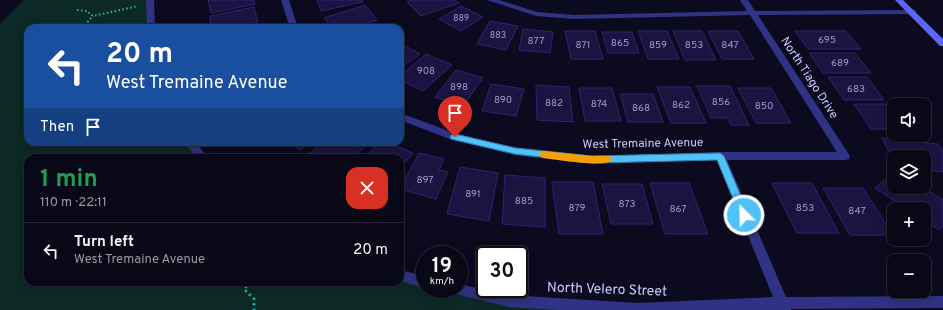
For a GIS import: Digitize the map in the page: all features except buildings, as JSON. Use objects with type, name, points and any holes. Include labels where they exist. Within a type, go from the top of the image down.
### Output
[{"type":"main road","points":[[899,0],[943,44]]},
{"type":"street","points":[[285,0],[293,24]]},
{"type":"street","points":[[491,0],[536,14],[574,17],[752,13],[912,12]]},
{"type":"street","name":"North Tiago Drive","points":[[744,0],[845,156]]},
{"type":"street","points":[[150,2],[151,24]]},
{"type":"street","name":"West Tremaine Avenue","points":[[404,118],[455,137],[515,151],[592,160],[720,156],[845,156]]},
{"type":"street","points":[[192,146],[200,154]]},
{"type":"street","points":[[720,156],[783,306]]},
{"type":"street","points":[[404,277],[416,280]]},
{"type":"street","name":"North Velero Street","points":[[468,291],[509,300],[638,309],[943,302]]},
{"type":"path","points":[[87,24],[93,16],[150,2]]},
{"type":"path","points":[[77,10],[87,11],[93,16]]},
{"type":"path","points":[[247,286],[244,289],[254,299],[254,310]]},
{"type":"green space","points":[[24,0],[150,0],[151,24],[24,24],[24,146],[192,146],[200,154],[24,154],[24,286],[404,286],[404,276],[416,279],[416,298],[468,298],[468,291],[476,293],[476,298],[496,298],[509,301],[785,310],[0,310],[0,24]]},
{"type":"slow traffic","points":[[543,154],[592,160],[608,159]]},
{"type":"route","points":[[455,137],[515,151],[592,160],[720,156],[744,215]]}]
